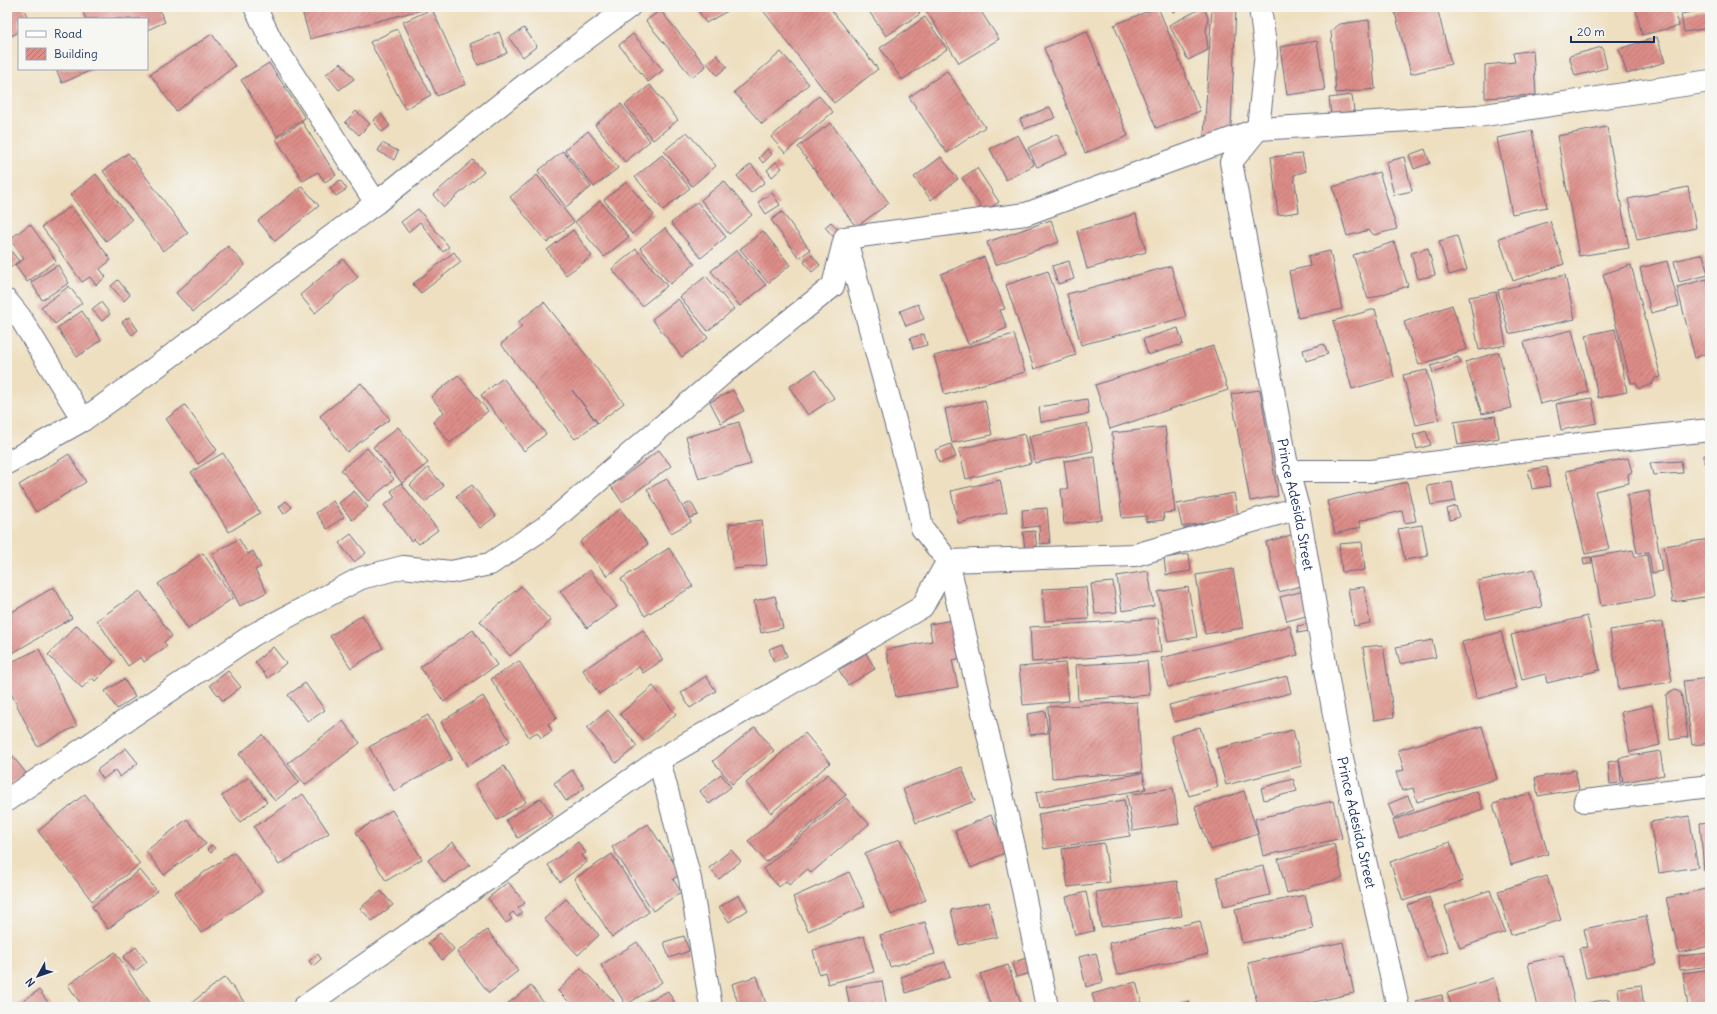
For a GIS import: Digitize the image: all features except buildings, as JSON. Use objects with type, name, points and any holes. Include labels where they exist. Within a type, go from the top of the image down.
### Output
[{"type":"street","points":[[255,7],[272,42],[376,202]]},
{"type":"street","points":[[7,463],[83,420],[132,385],[376,202],[535,77],[629,7]]},
{"type":"street","points":[[1258,129],[1266,53],[1260,7]]},
{"type":"street","points":[[845,238],[1026,214],[1258,129],[1478,116],[1710,81]]},
{"type":"street","name":"Prince Adesida Street","points":[[1258,129],[1231,162],[1288,471],[1298,508],[1340,749],[1398,1007]]},
{"type":"street","points":[[845,238],[917,502],[922,528],[948,561],[1016,856],[1046,1007]]},
{"type":"street","points":[[7,800],[253,635],[361,578],[403,567],[451,572],[490,564],[544,528],[726,371],[833,286],[845,238]]},
{"type":"street","points":[[7,301],[20,317],[83,420]]},
{"type":"street","points":[[1288,471],[1372,471],[1536,449],[1710,430]]},
{"type":"street","points":[[948,561],[1135,555],[1298,508]]},
{"type":"street","points":[[304,1007],[659,760],[922,608],[948,561]]},
{"type":"street","points":[[659,760],[690,879],[711,1007]]},
{"type":"street","points":[[1585,801],[1710,786]]}]
